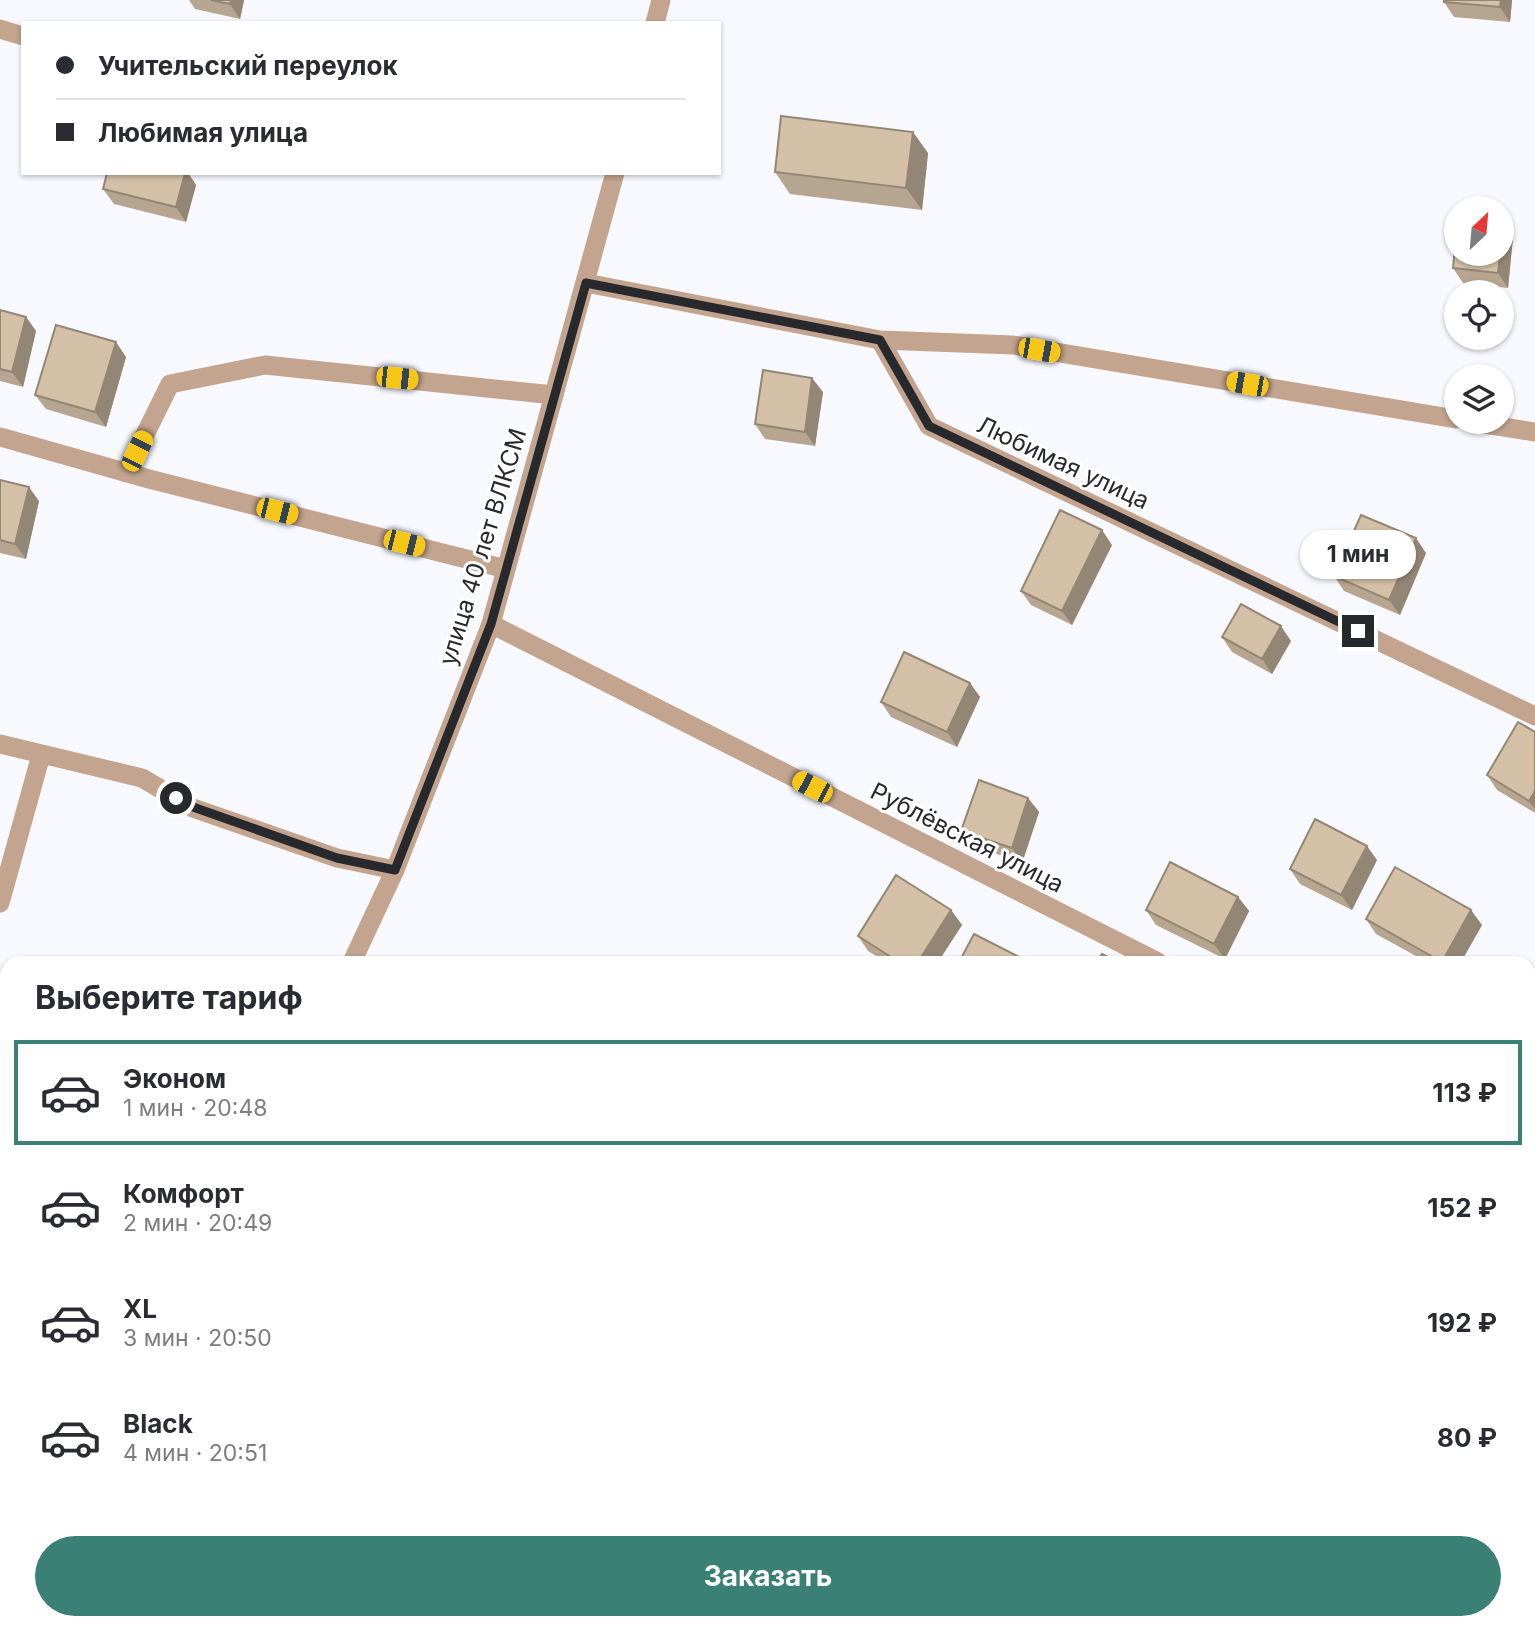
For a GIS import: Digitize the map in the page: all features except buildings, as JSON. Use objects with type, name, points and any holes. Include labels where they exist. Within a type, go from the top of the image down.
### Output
[{"type":"street","points":[[656,21],[661,0]]},
{"type":"street","points":[[0,29],[21,35]]},
{"type":"street","name":"улица 40 лет ВЛКСМ","points":[[355,956],[395,870],[491,624],[586,283],[612,175]]},
{"type":"street","points":[[586,283],[880,340],[1013,345],[1444,417]]},
{"type":"street","name":"Любимая улица","points":[[880,340],[929,426],[1535,716]]},
{"type":"street","points":[[126,473],[170,384],[265,365],[554,395]]},
{"type":"street","points":[[1514,429],[1535,432]]},
{"type":"street","points":[[0,437],[126,473],[506,569]]},
{"type":"street","name":"Рублёвская улица","points":[[491,624],[1146,956]]},
{"type":"street","points":[[0,744],[142,778],[193,807],[337,858],[395,870]]},
{"type":"street","points":[[0,903],[41,755]]},
{"type":"route","points":[[176,798],[193,807],[337,858],[395,870],[491,624],[586,283],[880,340],[929,426],[1358,631]]}]
